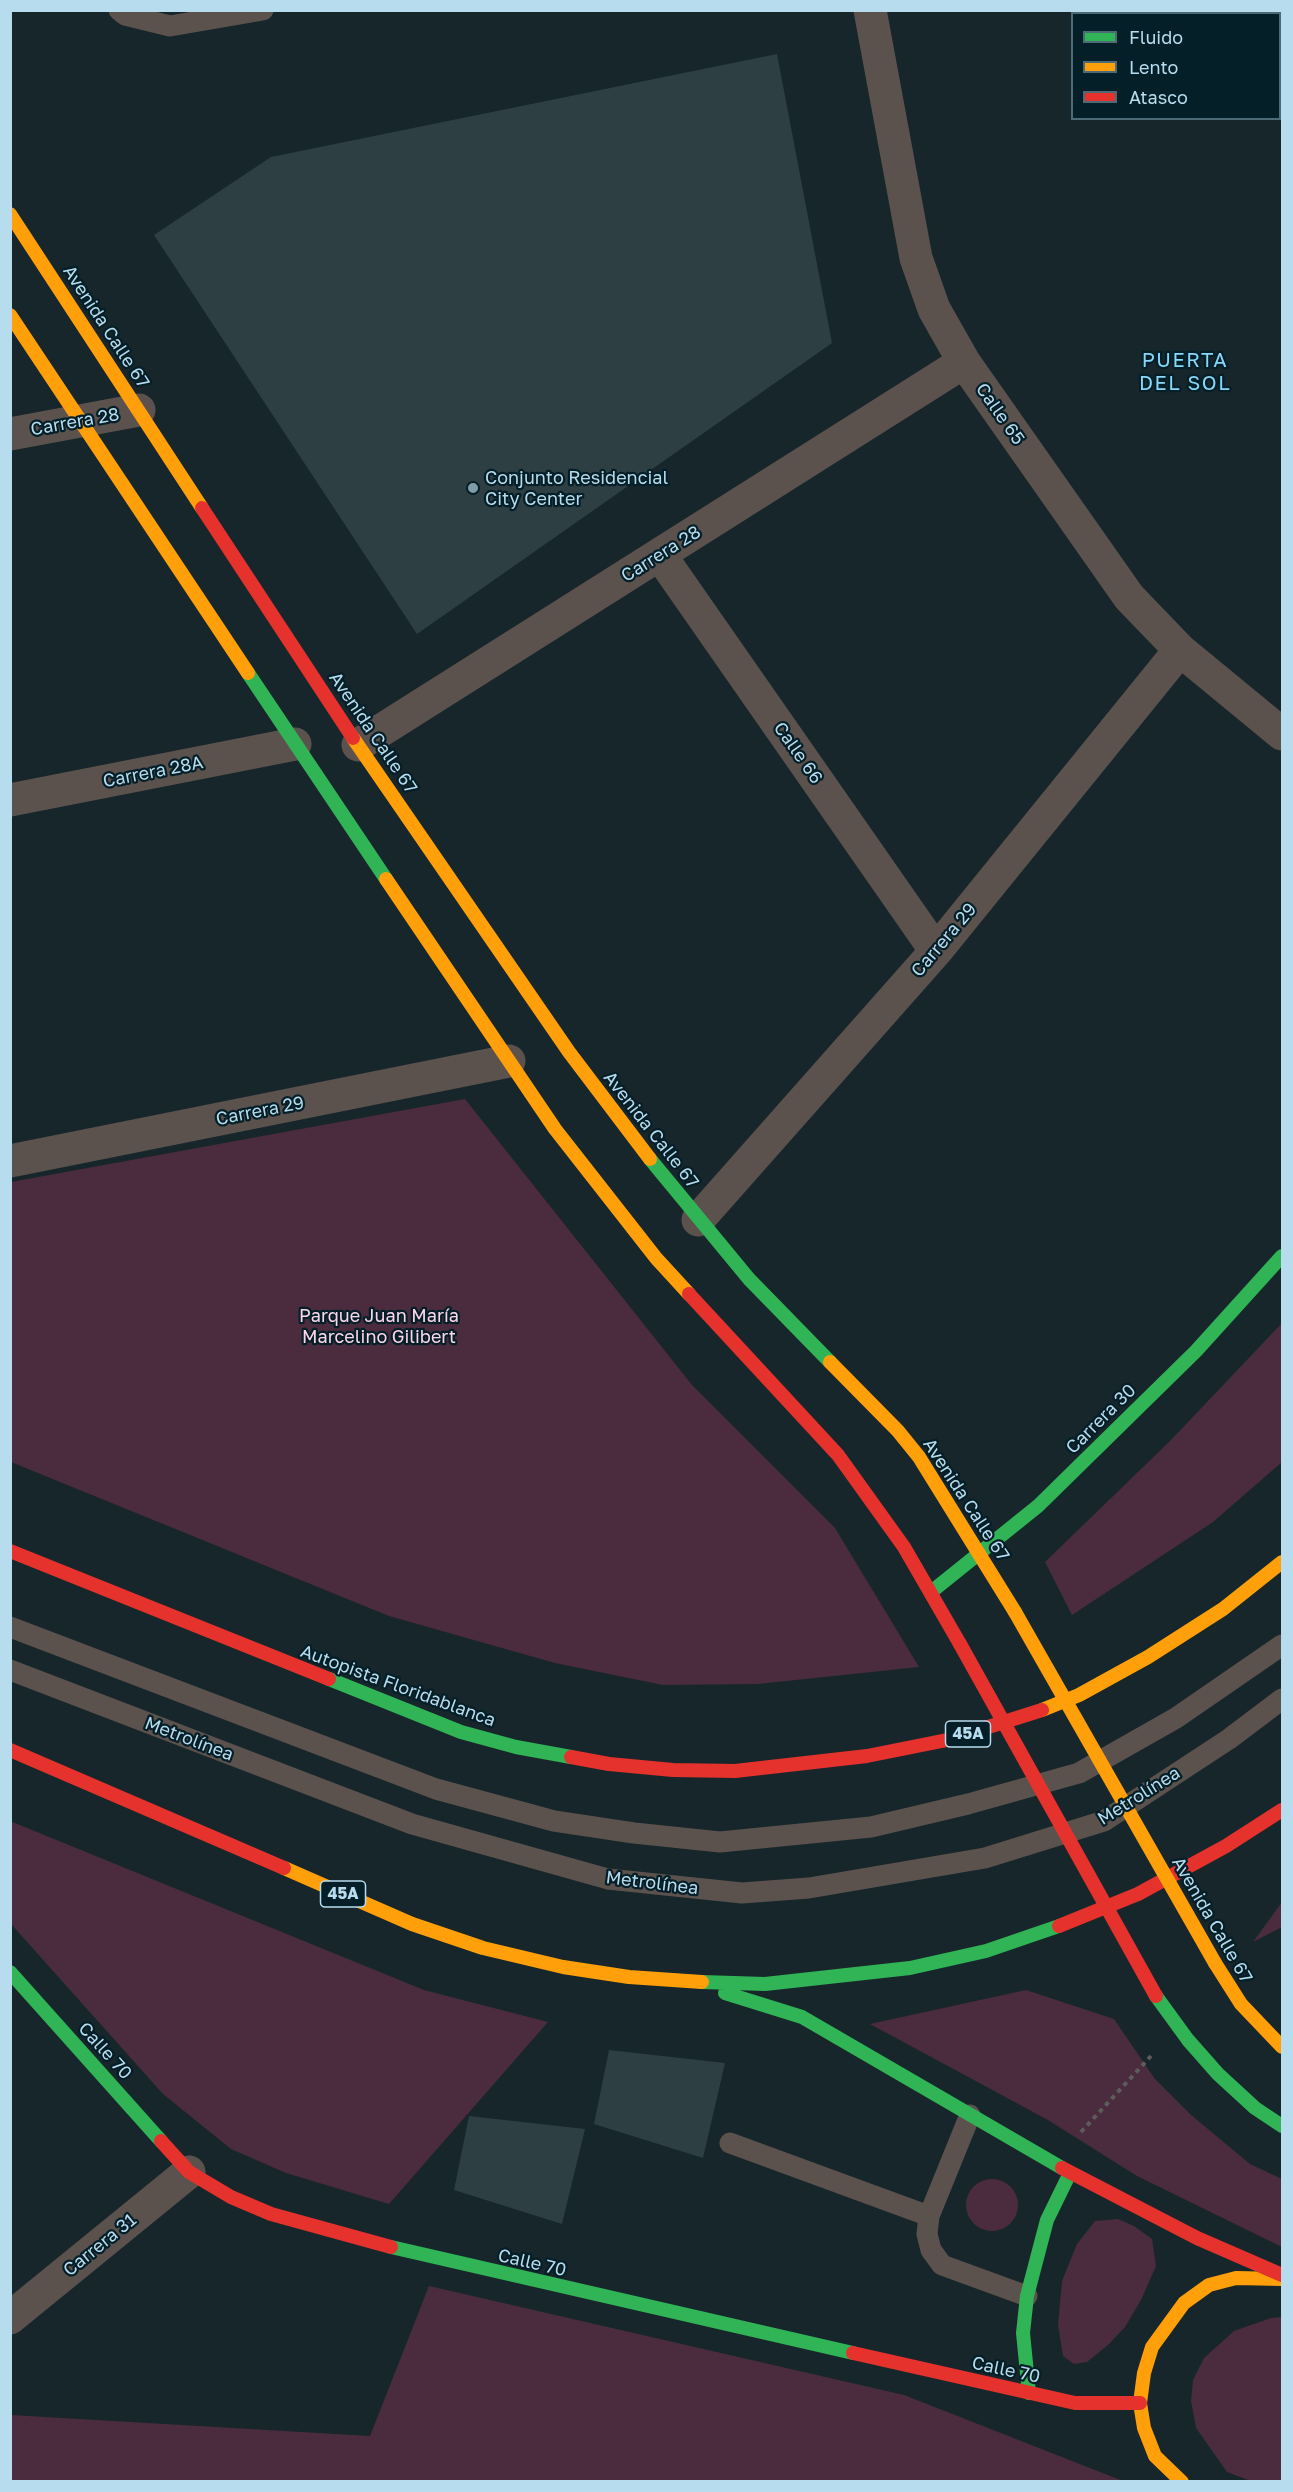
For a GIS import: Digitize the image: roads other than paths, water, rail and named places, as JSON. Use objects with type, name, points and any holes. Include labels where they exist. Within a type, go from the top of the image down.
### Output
[{"type":"main road","name":"Avenida Calle 67","points":[[10,214],[358,745],[569,1052],[698,1220],[797,1331],[898,1431],[939,1485],[1016,1612],[1215,1963],[1241,2004],[1282,2047]]},
{"type":"main road","points":[[10,315],[295,744],[555,1129],[656,1258],[838,1455],[886,1520],[931,1592],[1156,1996],[1188,2040],[1218,2074],[1255,2108],[1282,2126]]},
{"type":"main road","name":"Carrera 30","points":[[931,1592],[1038,1506],[1196,1351],[1282,1256]]},
{"type":"main road","name":"Autopista Floridablanca","points":[[10,1551],[460,1732],[516,1747],[597,1762],[673,1770],[735,1771],[867,1756],[947,1740],[1017,1720],[1079,1695],[1148,1657],[1222,1609],[1282,1562]]},
{"type":"main road","name":"45A","points":[[10,1750],[412,1924],[483,1948],[563,1967],[629,1977],[692,1982],[765,1984],[836,1978],[910,1968],[986,1950],[1055,1928],[1138,1894],[1226,1846],[1282,1810]]},
{"type":"main road","name":"Calle 70","points":[[10,1972],[189,2172],[231,2197],[271,2214],[422,2256],[1029,2394],[1075,2403],[1140,2403]]},
{"type":"main road","points":[[692,1982],[802,2018],[1070,2173],[1197,2238],[1282,2275]]},
{"type":"main road","points":[[1029,2394],[1023,2333],[1028,2296],[1036,2255],[1047,2220],[1070,2173]]},
{"type":"main road","points":[[1182,2481],[1155,2456],[1144,2428],[1140,2403],[1144,2373],[1152,2347],[1184,2303],[1209,2285],[1236,2278],[1282,2279]]},
{"type":"street","name":"Calle 65","points":[[870,10],[916,258],[934,309],[964,362],[1129,597],[1180,650],[1282,734]]},
{"type":"street","name":"Carrera 28","points":[[358,745],[964,362]]},
{"type":"street","name":"Carrera 28","points":[[10,434],[139,410]]},
{"type":"street","name":"Calle 66","points":[[660,555],[936,951]]},
{"type":"street","name":"Carrera 29","points":[[698,1220],[936,951],[1180,650]]},
{"type":"street","name":"Carrera 28A","points":[[10,800],[295,744]]},
{"type":"street","name":"Carrera 29","points":[[10,1161],[509,1060]]},
{"type":"street","name":"Carrera 31","points":[[10,2318],[189,2172]]},
{"type":"lane","points":[[120,10],[125,15],[170,26],[263,10]]},
{"type":"lane","points":[[10,1626],[436,1789],[554,1821],[634,1833],[720,1842],[871,1827],[968,1804],[1079,1773],[1176,1718],[1282,1646]]},
{"type":"lane","name":"Metrolínea","points":[[10,1670],[412,1824],[608,1879],[742,1893],[809,1888],[985,1858],[1104,1821],[1229,1739],[1282,1699]]},
{"type":"lane","points":[[970,2115],[929,2216],[927,2234],[931,2250],[942,2265],[1028,2296]]},
{"type":"lane","points":[[729,2143],[929,2216]]},
{"type":"place","name":"Conjunto Residencial City Center","points":[[473,488]]},
{"type":"district","name":"PUERTA DEL SOL","points":[[1185,372]]},
{"type":"park label","name":"Parque Juan María Marcelino Gilibert","points":[[379,1326]]}]
